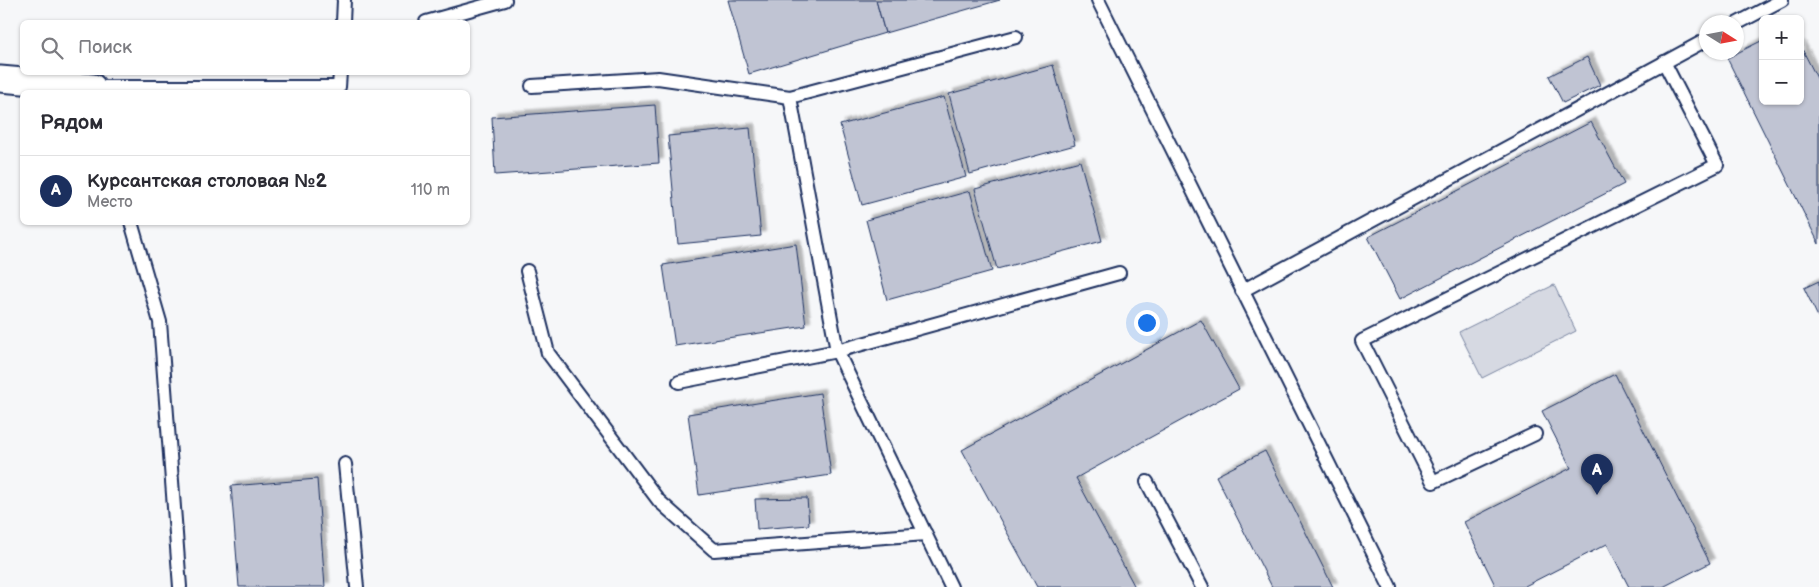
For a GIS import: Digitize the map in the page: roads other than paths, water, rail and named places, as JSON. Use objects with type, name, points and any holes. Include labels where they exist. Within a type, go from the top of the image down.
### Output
[{"type":"street","points":[[0,78],[94,90]]},
{"type":"lane","points":[[343,20],[344,0]]},
{"type":"lane","points":[[433,20],[505,0]]},
{"type":"lane","points":[[1098,0],[1390,587]]},
{"type":"lane","points":[[1744,20],[1782,0]]},
{"type":"lane","points":[[532,86],[658,78],[790,97],[1016,36]]},
{"type":"lane","points":[[1242,291],[1699,44]]},
{"type":"lane","points":[[1535,434],[1433,482],[1362,341],[1717,165],[1664,62]]},
{"type":"lane","points":[[94,90],[339,87],[340,75]]},
{"type":"lane","points":[[790,97],[837,351],[951,587]]},
{"type":"lane","points":[[132,225],[160,322],[180,587]]},
{"type":"lane","points":[[527,272],[548,353],[659,501],[714,550],[926,534]]},
{"type":"lane","points":[[679,382],[837,351],[1119,273]]},
{"type":"lane","points":[[346,464],[357,587]]},
{"type":"lane","points":[[1147,482],[1202,587]]},
{"type":"place","name":"Курсантская столовая №2","points":[[1597,495]]}]
